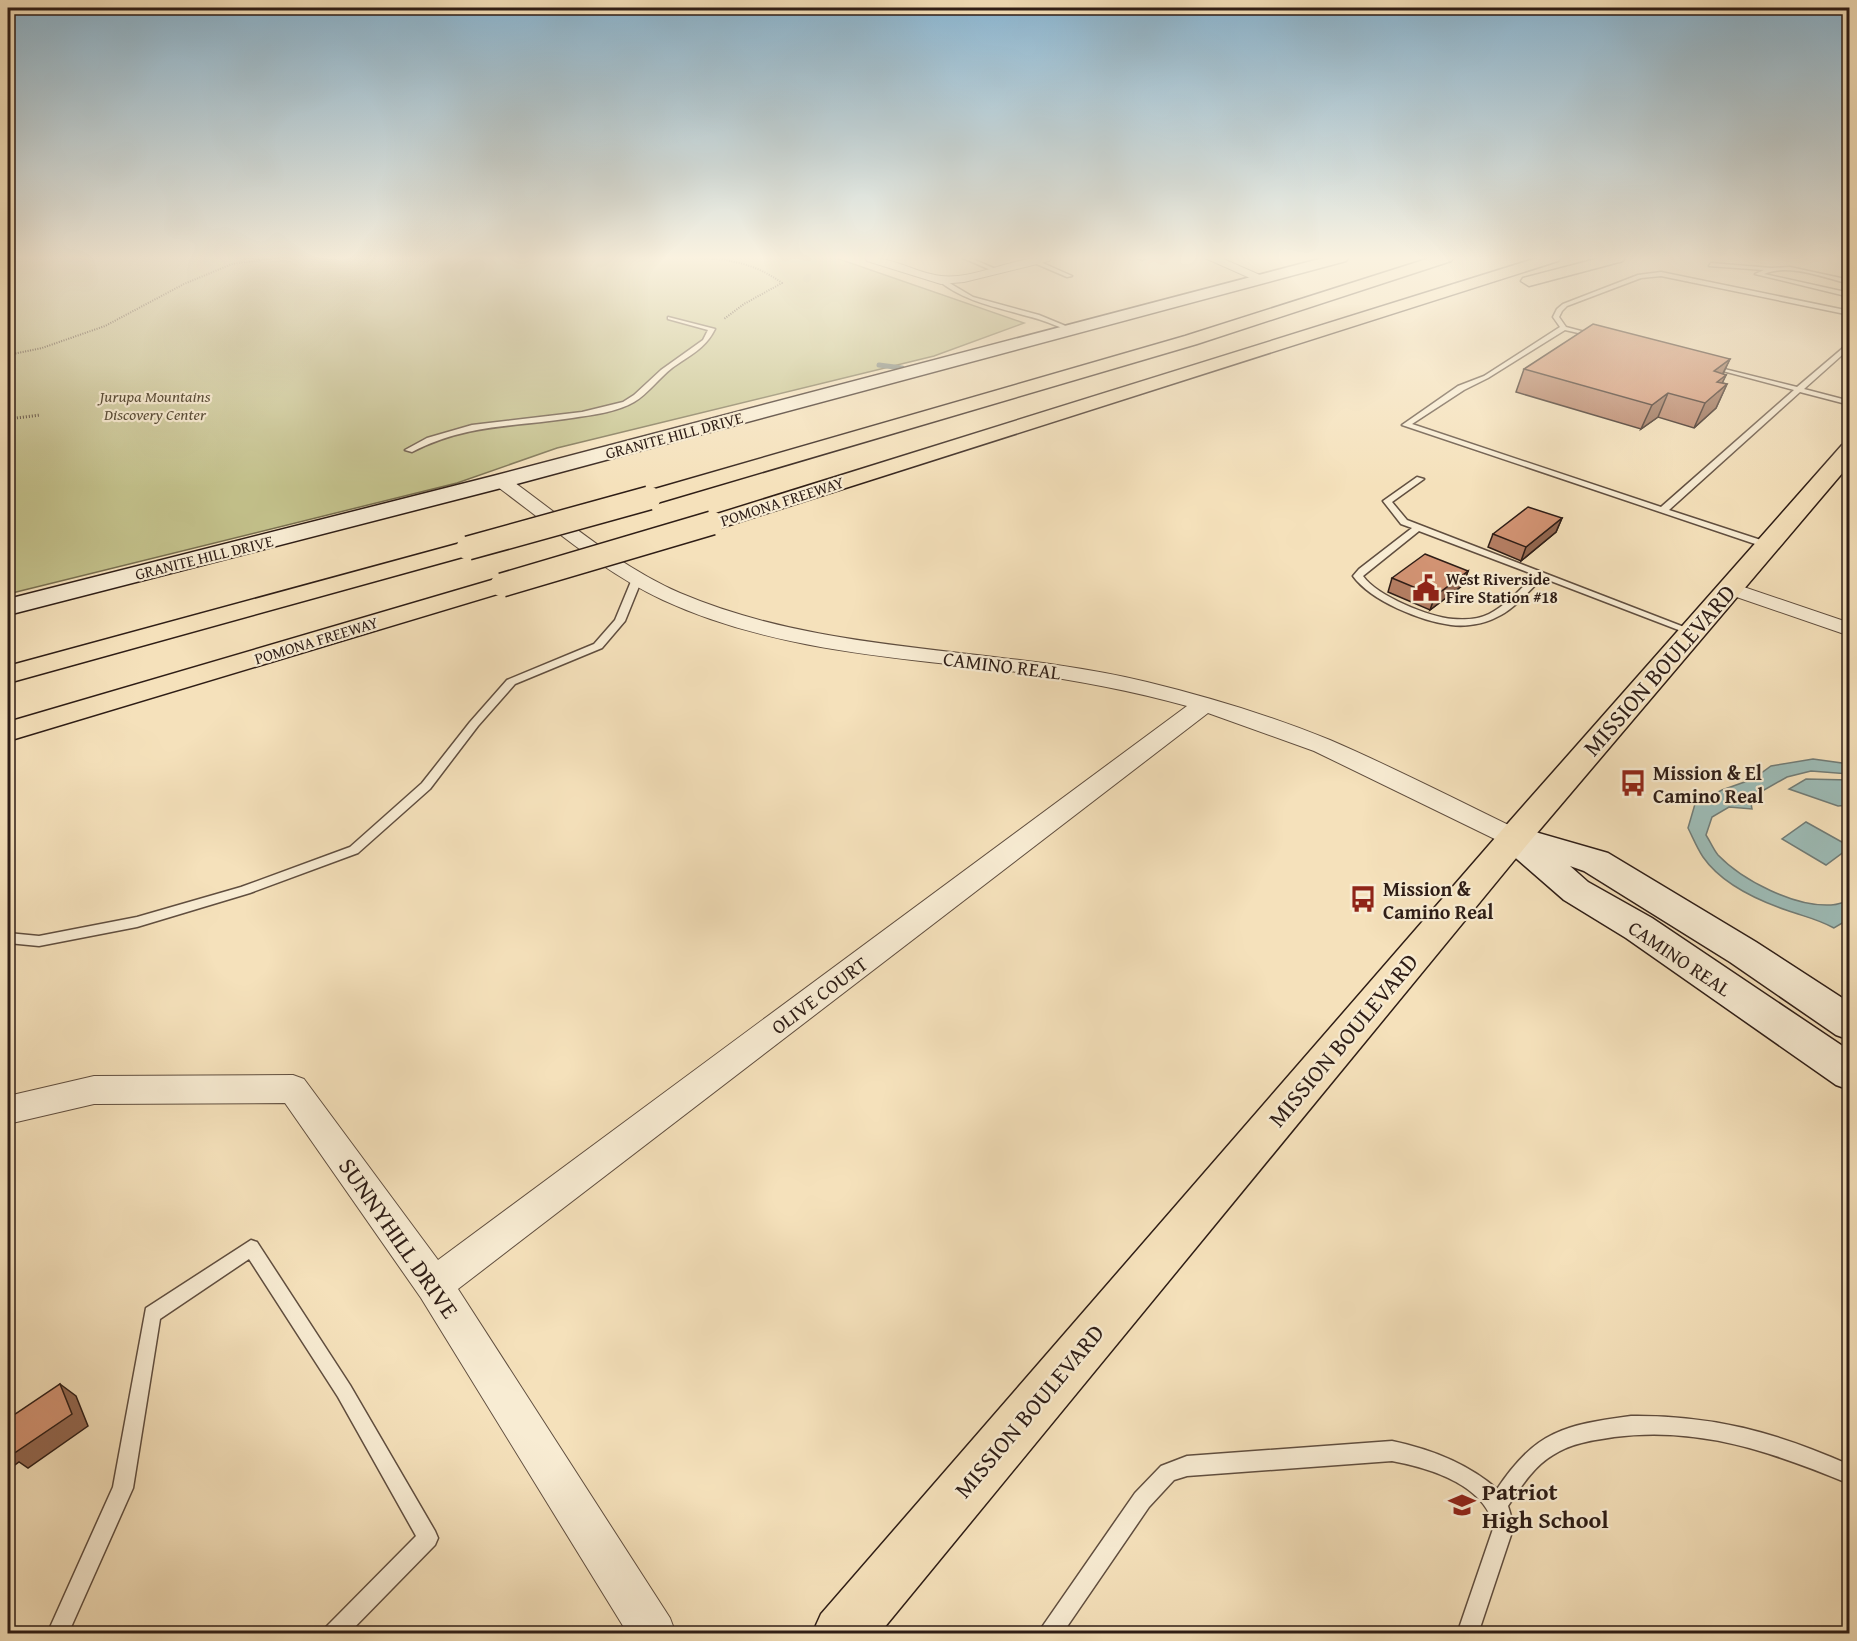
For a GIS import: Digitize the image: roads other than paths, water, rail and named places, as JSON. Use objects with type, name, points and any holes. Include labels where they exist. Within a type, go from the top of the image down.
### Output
[{"type":"main road","name":"POMONA FREEWAY","points":[[8,675],[649,498],[1208,335]]},
{"type":"main road","name":"POMONA FREEWAY","points":[[8,732],[712,523],[1305,335]]},
{"type":"main road","name":"MISSION BOULEVARD","points":[[841,1634],[1514,838],[1850,450]]},
{"type":"street","name":"GRANITE HILL DRIVE","points":[[8,607],[501,482],[1049,335]]},
{"type":"street","name":"CAMINO REAL","points":[[501,482],[637,579],[700,608],[773,632],[856,648],[1057,671],[1125,684],[1204,705],[1322,746],[1514,838],[1596,862],[1743,952],[1850,1024]]},
{"type":"street","points":[[1730,588],[1850,630]]},
{"type":"street","name":"OLIVE COURT","points":[[434,1285],[1204,705]]},
{"type":"street","name":"CAMINO REAL","points":[[1514,838],[1576,891],[1639,928],[1850,1073]]},
{"type":"street","name":"SUNNYHILL DRIVE","points":[[8,1110],[94,1090],[293,1089],[434,1285],[654,1634]]},
{"type":"lane","points":[[409,450],[440,435],[478,425],[543,421],[603,410],[630,401],[706,341],[709,335]]},
{"type":"lane","points":[[1554,335],[1486,377],[1461,388],[1406,425],[1767,545]]},
{"type":"lane","points":[[1590,335],[1607,339]]},
{"type":"lane","points":[[1662,511],[1850,344]]},
{"type":"lane","points":[[1707,366],[1850,404]]},
{"type":"lane","points":[[1420,479],[1387,501],[1404,522],[1692,632]]},
{"type":"lane","points":[[1419,527],[1362,571],[1358,576],[1361,583],[1386,598],[1429,615],[1449,621],[1468,622],[1493,616],[1541,575]]},
{"type":"lane","points":[[8,938],[39,941],[137,922],[245,890],[354,850],[426,786],[474,724],[511,682],[598,646],[621,621],[637,579]]},
{"type":"lane","points":[[57,1634],[123,1488],[152,1314],[251,1248],[344,1391],[428,1538],[333,1634]]},
{"type":"lane","points":[[1497,1506],[1521,1469],[1544,1448],[1578,1434],[1626,1425],[1689,1425],[1756,1440],[1850,1475]]},
{"type":"lane","points":[[1048,1634],[1142,1500],[1157,1483],[1177,1468],[1392,1451],[1413,1454],[1454,1470],[1472,1481],[1497,1506],[1504,1517],[1504,1526],[1467,1634]]},
{"type":"water","points":[[1813,759],[1849,764],[1849,774],[1811,771],[1787,777],[1750,798],[1752,809],[1729,807],[1712,817],[1706,835],[1716,853],[1729,865],[1755,883],[1770,890],[1802,902],[1833,905],[1849,901],[1849,919],[1834,928],[1763,901],[1730,883],[1719,875],[1703,857],[1688,828],[1695,804],[1722,790],[1753,779],[1771,766]]},
{"type":"water","points":[[1806,779],[1849,780],[1849,805],[1838,806],[1789,789]]},
{"type":"water","points":[[1806,822],[1849,848],[1826,865],[1782,839]]},
{"type":"waterway","points":[[879,365],[902,368]]},
{"type":"place","name":"West Riverside Fire Station #18","points":[[1426,588]]},
{"type":"place","name":"Mission & El Camino Real","points":[[1633,783]]},
{"type":"place","name":"Mission & Camino Real","points":[[1363,899]]},
{"type":"place","name":"Patriot High School","points":[[1462,1505]]},
{"type":"park label","name":"Jurupa Mountains Discovery Center","points":[[155,405]]}]
